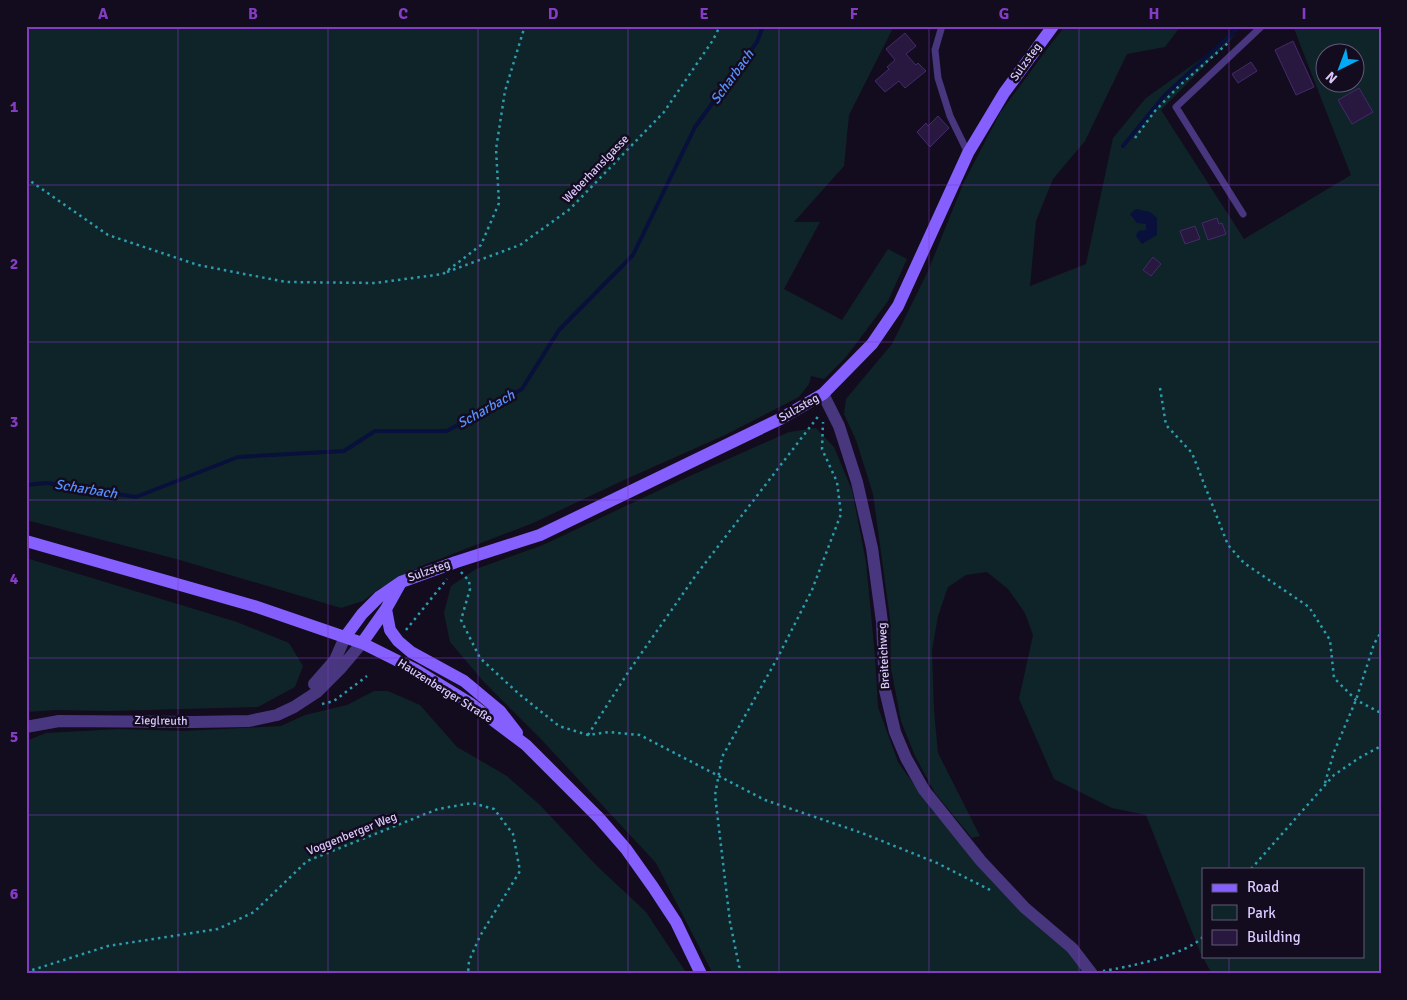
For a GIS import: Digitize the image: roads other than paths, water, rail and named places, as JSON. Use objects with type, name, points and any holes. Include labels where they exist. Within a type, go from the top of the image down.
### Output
[{"type":"street","name":"Sulzsteg","points":[[345,637],[362,614],[379,597],[401,582],[540,535],[780,419],[823,394],[872,344],[898,306],[968,153],[1004,93],[1053,26]]},
{"type":"street","name":"Breiteichweg","points":[[823,394],[839,426],[857,482],[872,548],[882,622],[885,690],[895,732],[906,758],[924,790],[981,861],[1025,908],[1072,948],[1092,973]]},
{"type":"street","name":"Hauzenberger Straße","points":[[26,541],[254,606],[362,643],[416,670],[470,703],[526,745],[599,818],[626,849],[676,922],[701,974]]},
{"type":"street","name":"Sulzsteg","points":[[362,643],[386,609],[401,582]]},
{"type":"street","points":[[386,609],[390,630],[398,641],[411,652],[464,681],[500,711],[526,745]]},
{"type":"street","name":"Zieglreuth","points":[[294,706],[335,660],[345,637]]},
{"type":"street","name":"Zieglreuth","points":[[26,727],[59,721],[249,721],[277,715],[318,692],[362,643]]},
{"type":"lane","points":[[942,26],[935,50],[938,78],[950,116],[968,153]]},
{"type":"lane","points":[[1243,214],[1176,107],[1262,26]]},
{"type":"waterway","name":"Scharbach","points":[[26,485],[47,483],[136,497],[238,457],[344,451],[375,431],[447,431],[522,389],[559,330],[633,255],[695,127],[757,42],[763,26]]},
{"type":"waterway","points":[[1123,146],[1164,96],[1240,26]]}]
